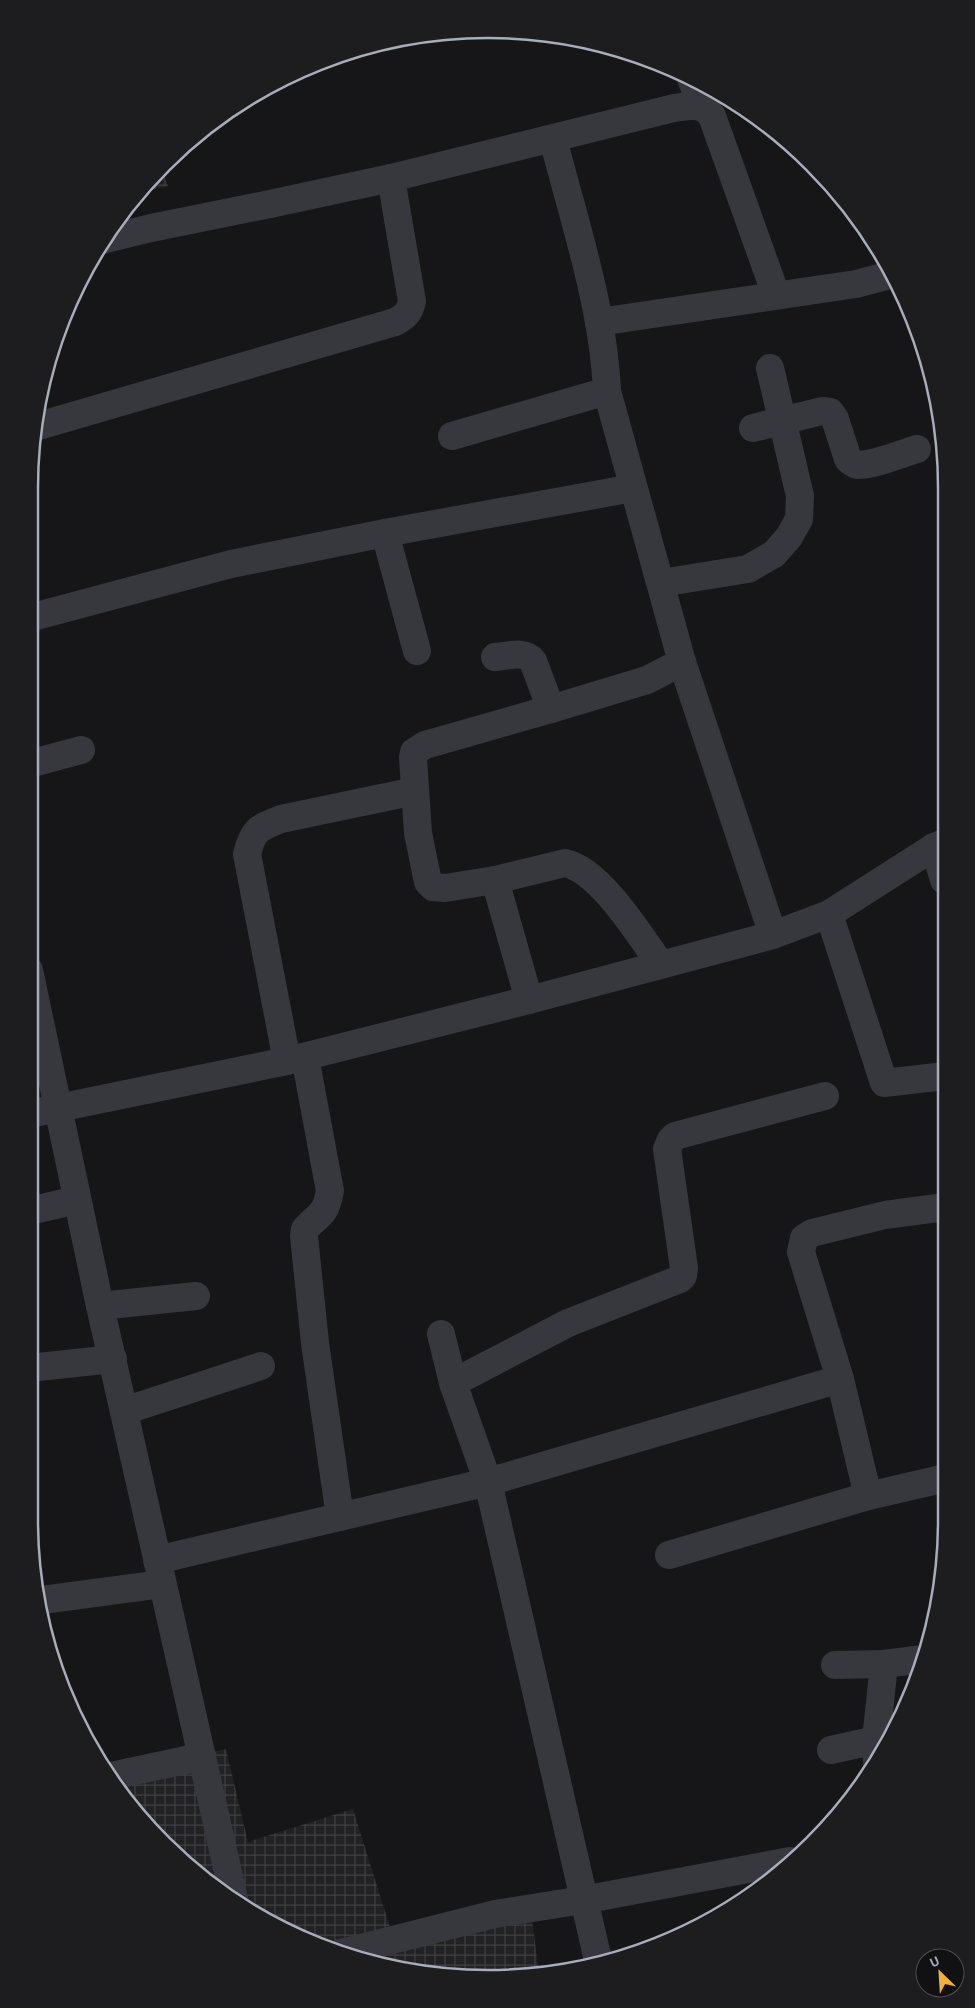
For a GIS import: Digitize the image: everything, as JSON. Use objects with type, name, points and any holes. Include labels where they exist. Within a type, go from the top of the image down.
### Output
[{"type":"street","points":[[695,88],[702,106]]},
{"type":"street","points":[[113,237],[391,178],[674,108],[702,106],[712,116],[776,295]]},
{"type":"street","points":[[553,139],[598,322],[606,370],[607,391],[633,488],[682,662],[772,935]]},
{"type":"street","points":[[42,425],[386,325],[404,317],[410,309],[412,301],[391,178]]},
{"type":"street","points":[[598,322],[856,284],[885,276]]},
{"type":"street","points":[[661,583],[748,569],[774,554],[789,537],[798,519],[800,496],[770,368]]},
{"type":"street","points":[[452,436],[607,391]]},
{"type":"street","points":[[753,428],[822,411],[830,412],[835,419],[848,459],[852,463],[859,465],[917,449]]},
{"type":"street","points":[[37,616],[231,564],[384,533],[633,488]]},
{"type":"street","points":[[384,533],[417,651]]},
{"type":"street","points":[[495,657],[529,656],[534,661],[552,709]]},
{"type":"street","points":[[661,965],[621,909],[588,874],[579,868],[564,863],[495,880],[446,888],[431,886],[428,882],[418,833],[413,758],[414,752],[420,748],[647,680],[682,662]]},
{"type":"street","points":[[37,762],[81,750]]},
{"type":"street","points":[[340,1517],[315,1343],[304,1236],[305,1229],[320,1216],[326,1207],[330,1191],[247,854],[251,838],[263,826],[281,819],[415,791]]},
{"type":"street","points":[[37,1112],[296,1059],[529,1000],[772,935],[829,914],[938,846]]},
{"type":"street","points":[[495,880],[529,1000]]},
{"type":"street","points":[[829,914],[884,1083],[938,1077]]},
{"type":"street","points":[[37,1008],[100,1306],[200,1757],[232,1891]]},
{"type":"street","points":[[453,1383],[568,1323],[676,1281],[683,1276],[684,1268],[667,1149],[670,1140],[675,1136],[824,1096]]},
{"type":"street","points":[[37,1209],[78,1200]]},
{"type":"street","points":[[868,1496],[840,1379],[801,1252],[804,1238],[812,1233],[885,1215],[938,1208]]},
{"type":"street","points":[[100,1306],[196,1296]]},
{"type":"street","points":[[441,1334],[453,1383],[488,1482],[597,1957]]},
{"type":"street","points":[[37,1367],[113,1359]]},
{"type":"street","points":[[124,1411],[260,1366]]},
{"type":"street","points":[[45,1599],[160,1572],[340,1517],[488,1482],[840,1379]]},
{"type":"street","points":[[669,1555],[868,1496],[938,1480]]},
{"type":"street","points":[[835,1666],[884,1664],[915,1660]]},
{"type":"street","points":[[877,1745],[884,1664]]},
{"type":"street","points":[[831,1750],[875,1750]]},
{"type":"street","points":[[116,1775],[200,1757]]},
{"type":"street","points":[[353,1950],[495,1914],[583,1900],[779,1863]]},
{"type":"shaded area","points":[[164,175],[168,186],[149,190]]},
{"type":"shaded area","points":[[226,1749],[248,1842],[353,1809],[393,1937],[531,1910],[538,1968],[517,1970],[458,1970],[400,1962],[343,1947],[288,1924],[237,1895],[191,1859],[149,1817],[115,1774]]}]
